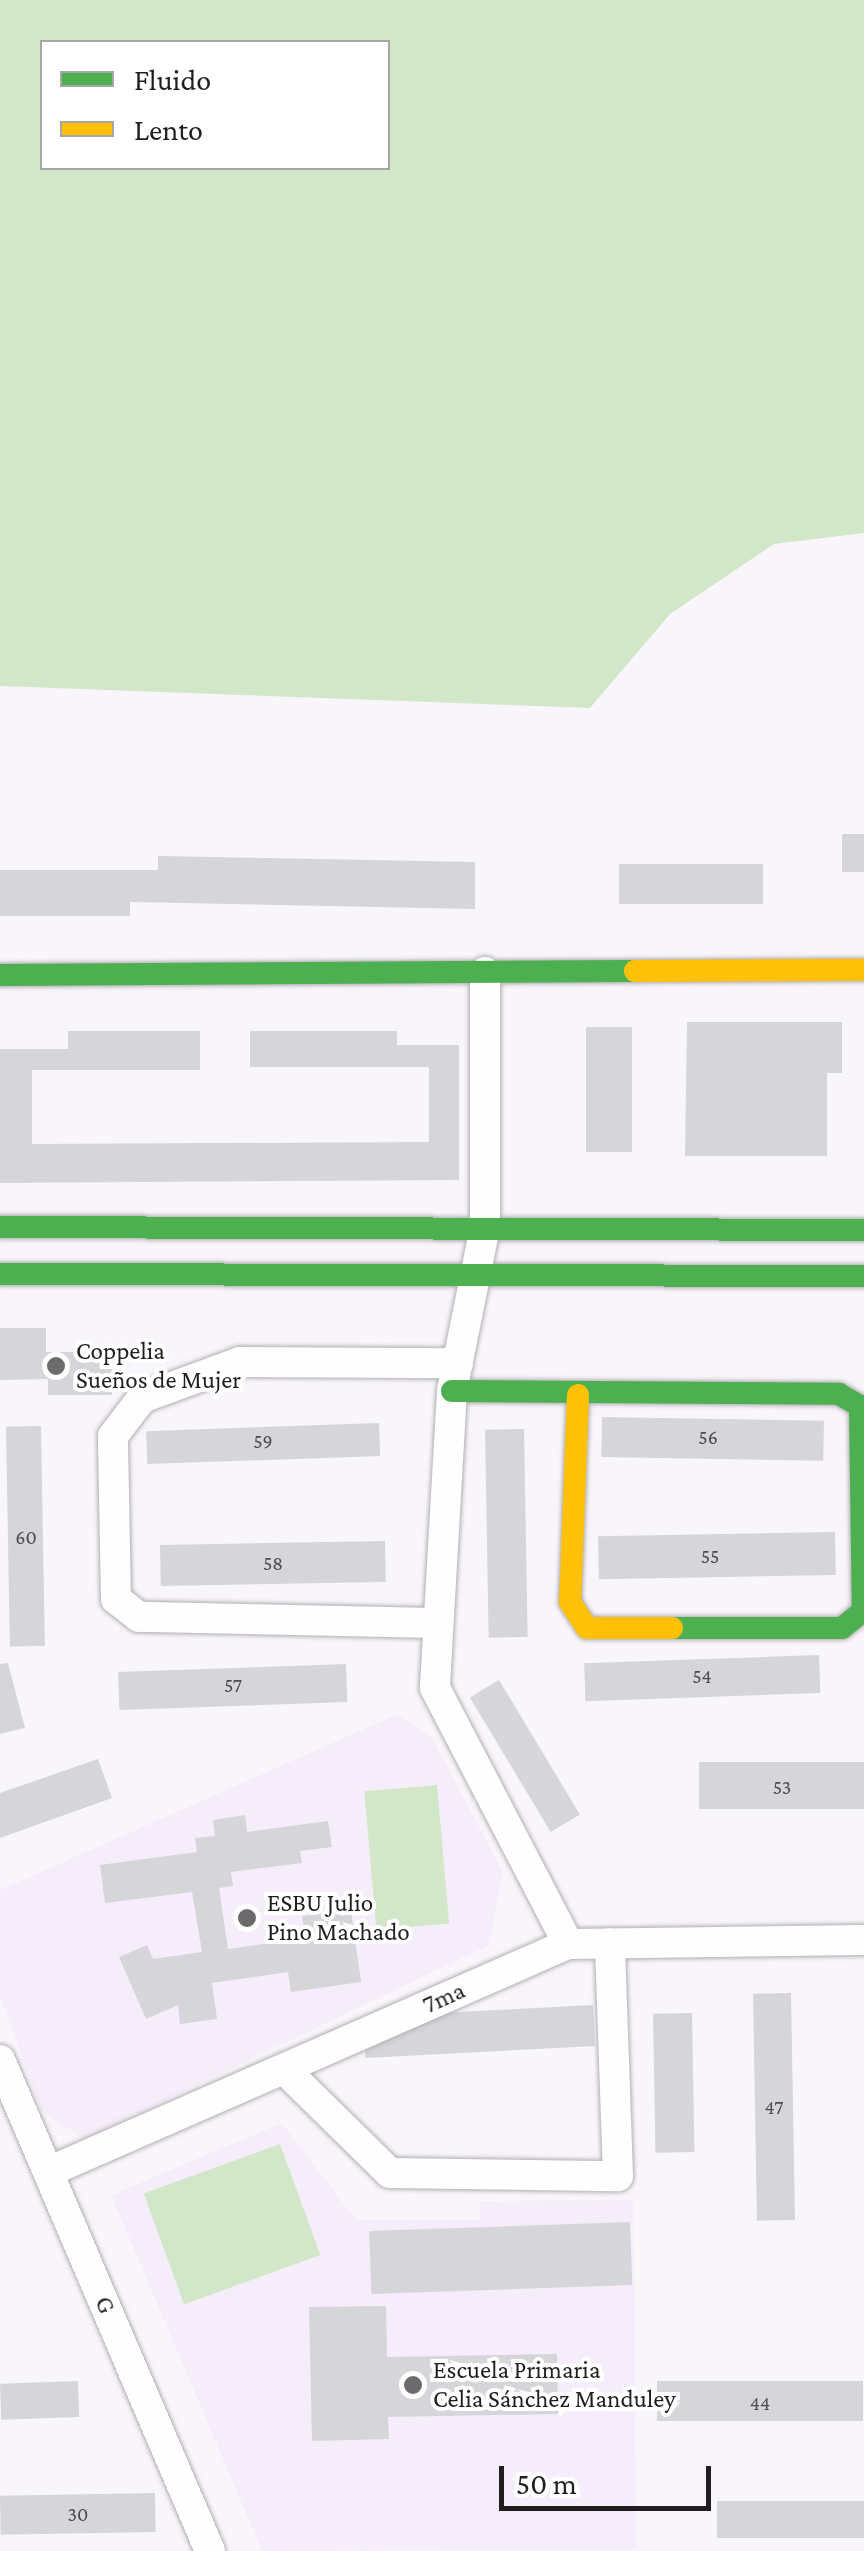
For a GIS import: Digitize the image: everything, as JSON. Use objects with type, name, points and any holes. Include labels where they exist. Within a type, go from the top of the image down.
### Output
[{"type":"street","points":[[0,975],[864,970]]},
{"type":"street","points":[[486,972],[484,1228],[455,1377],[435,1623],[435,1688],[568,1944]]},
{"type":"street","points":[[0,1227],[864,1230]]},
{"type":"street","points":[[0,1274],[864,1276]]},
{"type":"street","points":[[435,1623],[139,1616],[116,1599],[113,1436],[142,1398],[240,1362],[455,1377],[578,1394],[839,1394],[860,1406],[862,1611],[842,1628],[587,1628],[570,1602],[578,1394]]},
{"type":"street","name":"7ma","points":[[48,2172],[568,1944],[864,1940]]},
{"type":"street","points":[[284,2068],[390,2173],[618,2176],[610,1943]]},
{"type":"street","name":"G","points":[[0,2060],[210,2551]]},
{"type":"shaded area","name":"ESBU Julio Pino Machado","points":[[398,1714],[431,1736],[503,1872],[489,1945],[85,2139],[41,2111],[0,1996],[0,1890]]},
{"type":"shaded area","name":"Escuela Primaria Celia Sánchez Manduley","points":[[282,2123],[356,2220],[480,2220],[480,2201],[634,2200],[636,2550],[262,2551],[111,2195]]},
{"type":"green space","points":[[0,0],[864,0],[864,533],[774,544],[670,614],[590,708],[0,686]]},
{"type":"green space","points":[[437,1785],[449,1923],[376,1930],[364,1791]]},
{"type":"green space","points":[[280,2144],[320,2255],[184,2304],[144,2194]]},
{"type":"building","points":[[842,834],[864,834],[864,872],[842,872]]},
{"type":"building","points":[[158,856],[475,862],[475,909],[130,902],[130,916],[0,916],[0,870],[158,870]]},
{"type":"building","points":[[619,864],[763,864],[763,904],[619,904]]},
{"type":"building","points":[[687,1022],[842,1022],[842,1073],[827,1073],[827,1156],[685,1156]]},
{"type":"building","points":[[586,1027],[632,1027],[632,1152],[586,1152]]},
{"type":"building","points":[[68,1031],[200,1031],[200,1070],[32,1070],[32,1144],[429,1142],[429,1067],[250,1067],[250,1031],[397,1031],[397,1045],[459,1045],[459,1180],[0,1183],[0,1049],[68,1049]]},
{"type":"building","name":"Coppelia Sueños de Mujer","points":[[0,1328],[46,1328],[46,1352],[112,1352],[112,1395],[48,1395],[48,1379],[0,1380]]},
{"type":"building","points":[[602,1417],[824,1421],[823,1461],[601,1457]]},
{"type":"building","points":[[379,1423],[380,1456],[147,1464],[146,1431]]},
{"type":"building","points":[[41,1426],[45,1646],[10,1647],[6,1427]]},
{"type":"building","points":[[524,1429],[528,1637],[489,1638],[485,1430]]},
{"type":"building","points":[[835,1532],[836,1575],[599,1579],[598,1536]]},
{"type":"building","points":[[385,1541],[386,1582],[161,1586],[160,1545]]},
{"type":"building","points":[[819,1655],[820,1693],[585,1701],[584,1663]]},
{"type":"building","points":[[8,1663],[25,1728],[0,1734],[0,1664]]},
{"type":"building","points":[[346,1664],[347,1702],[119,1710],[118,1672]]},
{"type":"building","points":[[499,1680],[580,1815],[551,1832],[470,1698]]},
{"type":"building","points":[[98,1759],[112,1798],[0,1838],[0,1793]]},
{"type":"building","points":[[699,1762],[864,1762],[864,1809],[699,1809]]},
{"type":"building","points":[[245,1815],[247,1832],[328,1821],[332,1847],[300,1851],[302,1863],[231,1872],[233,1886],[219,1888],[228,1949],[305,1938],[302,1916],[351,1910],[361,1982],[291,1992],[288,1972],[212,1983],[217,2019],[180,2024],[178,2005],[146,2019],[119,1957],[147,1945],[153,1959],[202,1952],[192,1892],[105,1903],[100,1865],[197,1852],[195,1838],[215,1836],[213,1820]]},
{"type":"building","points":[[791,1993],[795,2220],[757,2221],[753,1994]]},
{"type":"building","points":[[593,2005],[595,2046],[365,2058],[363,2017]]},
{"type":"building","points":[[692,2013],[694,2152],[655,2153],[653,2014]]},
{"type":"building","points":[[630,2222],[632,2285],[371,2294],[369,2231]]},
{"type":"building","points":[[386,2306],[387,2357],[557,2354],[558,2414],[388,2417],[389,2439],[312,2441],[309,2307]]},
{"type":"building","points":[[78,2381],[79,2417],[1,2420],[0,2384]]},
{"type":"building","points":[[657,2381],[863,2381],[863,2421],[657,2421]]},
{"type":"building","points":[[155,2493],[156,2532],[1,2535],[0,2496]]},
{"type":"building","points":[[717,2501],[864,2501],[864,2538],[717,2538]]},
{"type":"traffic: fast","points":[[0,975],[635,971]]},
{"type":"traffic: fast","points":[[0,1227],[864,1230]]},
{"type":"traffic: fast","points":[[0,1274],[864,1276]]},
{"type":"traffic: fast","points":[[452,1391],[839,1394],[860,1406],[863,1611],[842,1628],[672,1628]]},
{"type":"traffic: slow","points":[[635,971],[864,970]]},
{"type":"traffic: slow","points":[[578,1395],[570,1602],[587,1628],[672,1628]]},
{"type":"place","name":"Coppelia Sueños de Mujer","points":[[56,1366]]},
{"type":"place","name":"ESBU Julio Pino Machado","points":[[247,1918]]},
{"type":"place","name":"Escuela Primaria Celia Sánchez Manduley","points":[[413,2385]]}]
